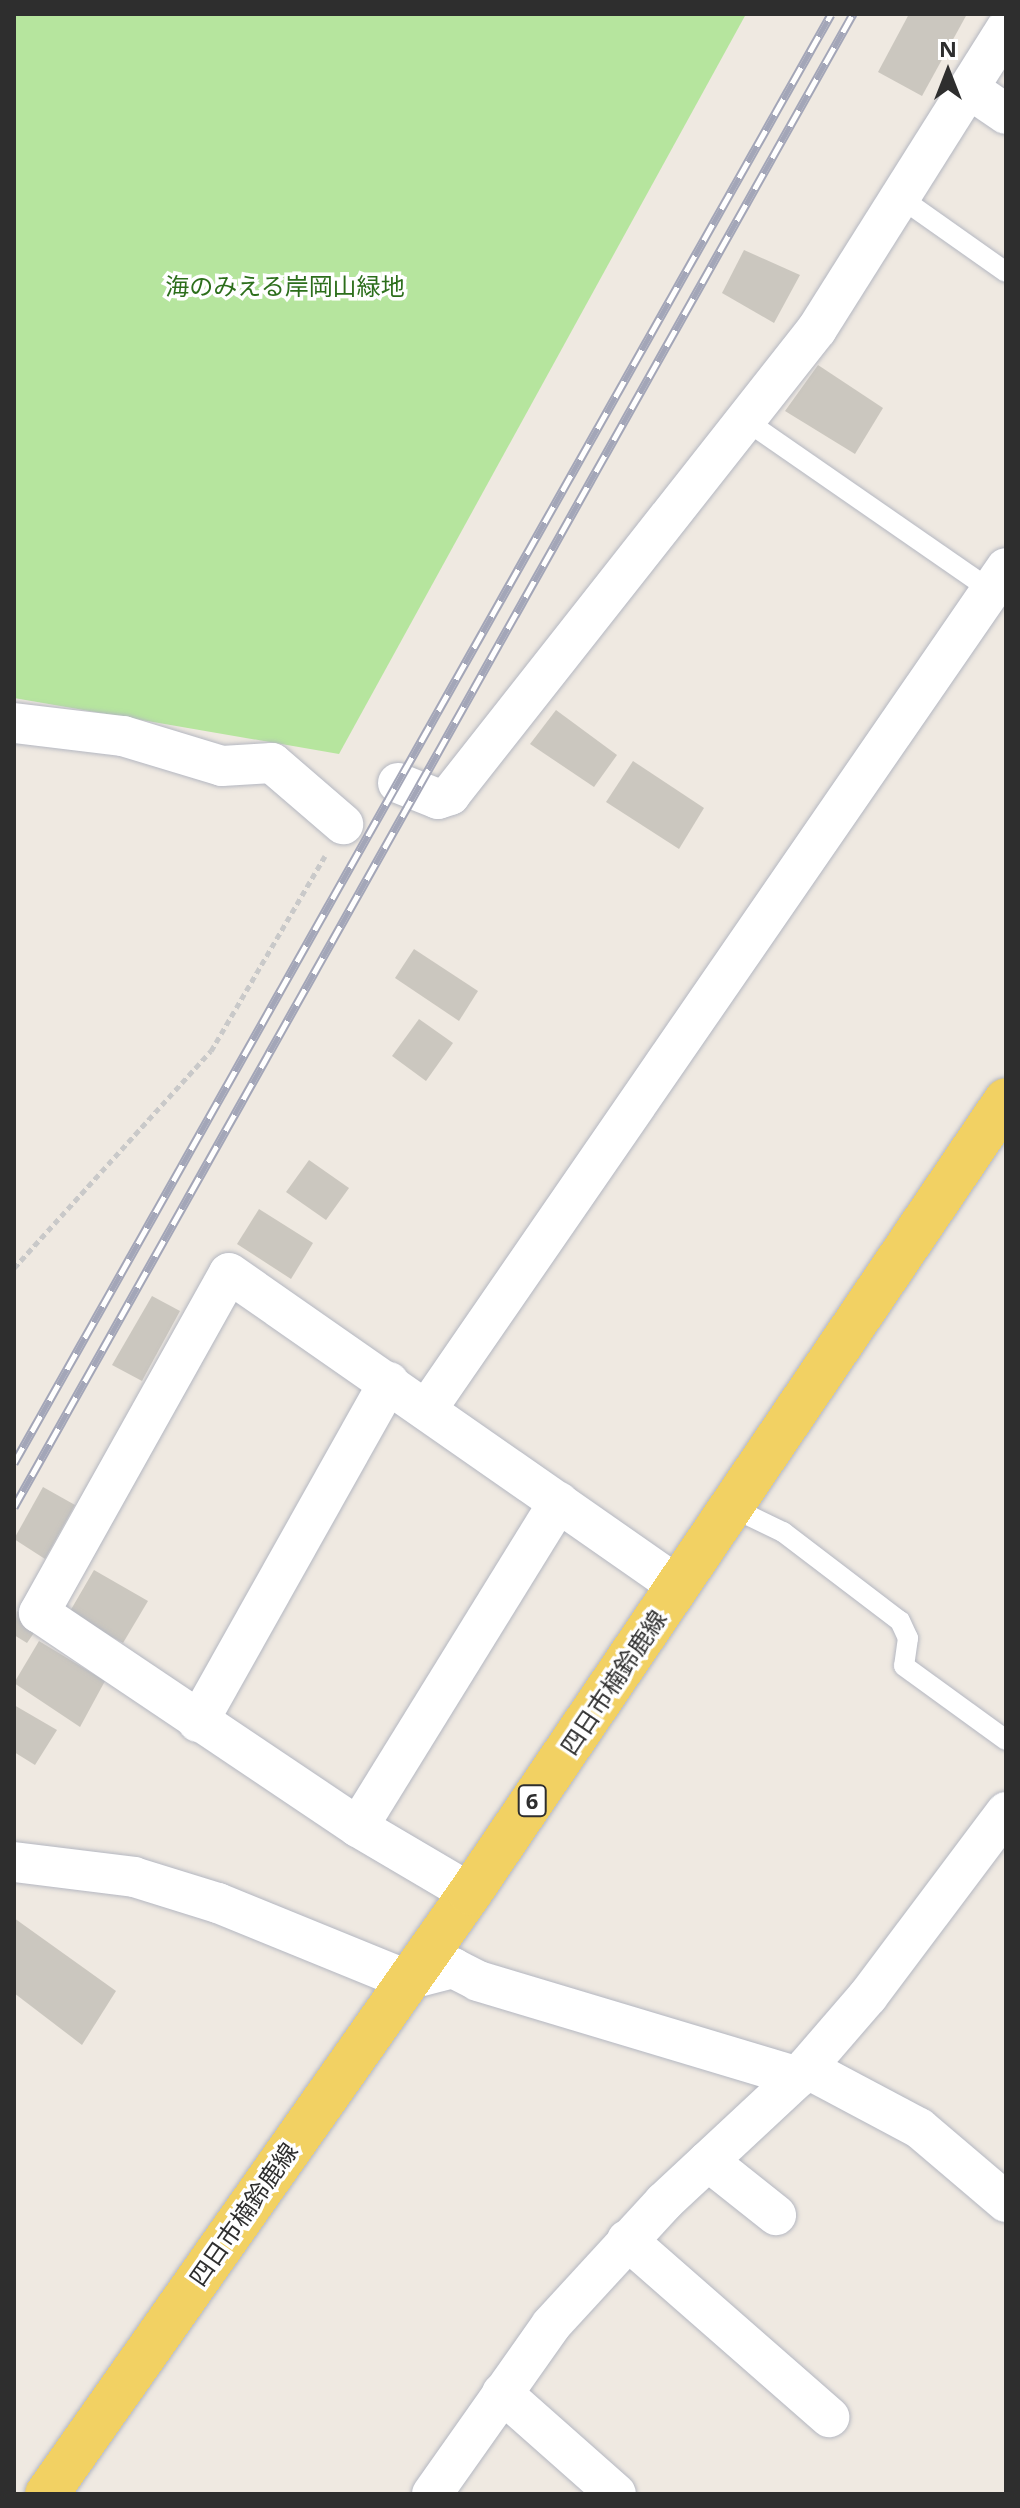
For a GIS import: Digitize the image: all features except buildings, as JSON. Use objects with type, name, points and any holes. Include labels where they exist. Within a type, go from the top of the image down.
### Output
[{"type":"main road","name":"四日市楠鈴鹿線","points":[[47,2494],[470,1893],[1006,1100]]},
{"type":"street","points":[[398,783],[438,799],[450,795],[817,329],[971,90],[1006,29]]},
{"type":"street","points":[[971,90],[1006,114]]},
{"type":"street","points":[[427,1409],[1001,586]]},
{"type":"street","points":[[14,723],[123,736],[222,766],[272,763],[343,824]]},
{"type":"street","points":[[470,1893],[358,1827],[39,1613],[229,1273],[678,1586]]},
{"type":"street","points":[[198,1722],[389,1382]]},
{"type":"street","points":[[358,1827],[559,1502]]},
{"type":"street","points":[[432,2494],[551,2325],[627,2240],[802,2072],[868,1996],[1006,1812]]},
{"type":"street","points":[[14,1862],[134,1877],[231,1908],[407,1980],[453,1968],[478,1981],[802,2072],[919,2128],[1006,2202]]},
{"type":"street","points":[[708,2161],[776,2215]]},
{"type":"street","points":[[627,2240],[829,2417]]},
{"type":"street","points":[[502,2393],[616,2494]]},
{"type":"lane","points":[[901,198],[1006,272]]},
{"type":"lane","points":[[745,420],[1001,586]]},
{"type":"lane","points":[[731,1507],[783,1532],[900,1621],[908,1638],[904,1666],[1006,1740]]},
{"type":"path","points":[[14,1268],[211,1051],[343,824]]},
{"type":"green space","name":"海のみえる岸岡山緑地","points":[[14,14],[746,14],[339,754],[14,698]]},
{"type":"railway","points":[[14,1463],[831,14]]},
{"type":"railway","points":[[14,1507],[853,14]]}]
